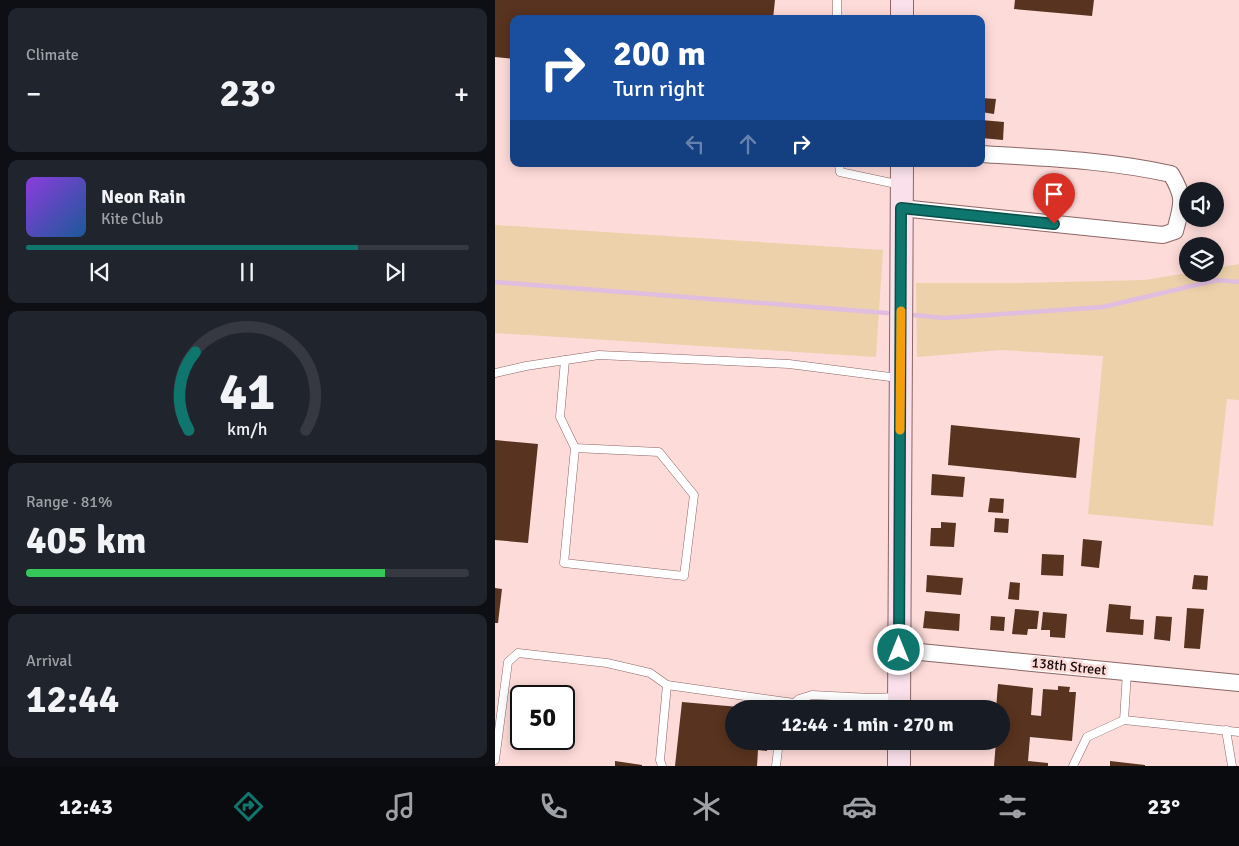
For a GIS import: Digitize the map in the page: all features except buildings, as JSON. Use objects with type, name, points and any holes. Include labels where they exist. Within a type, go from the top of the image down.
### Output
[{"type":"main road","points":[[902,0],[902,15]]},
{"type":"main road","points":[[899,700],[901,186]]},
{"type":"main road","points":[[899,750],[899,766]]},
{"type":"street","points":[[901,186],[1163,235],[1175,231],[1183,201],[1180,188],[1171,174],[1094,161],[985,154]]},
{"type":"street","name":"138th Street","points":[[899,650],[1239,683]]},
{"type":"lane","points":[[837,0],[837,15]]},
{"type":"lane","points":[[839,167],[840,172],[901,186]]},
{"type":"lane","points":[[495,373],[526,366],[599,355],[789,364],[900,379]]},
{"type":"lane","points":[[565,360],[560,417],[575,448],[564,563],[684,576],[694,495],[659,452],[575,448]]},
{"type":"lane","points":[[495,760],[508,662],[518,653],[607,664],[650,672],[667,685],[756,700]]},
{"type":"lane","points":[[1124,720],[1127,672]]},
{"type":"lane","points":[[662,766],[660,760],[667,685]]},
{"type":"lane","points":[[798,700],[812,695],[882,700]]},
{"type":"lane","points":[[1073,766],[1087,737],[1124,720],[1239,732]]},
{"type":"lane","points":[[1226,730],[1232,766]]},
{"type":"lane","points":[[775,766],[778,750]]},
{"type":"shaded area","points":[[495,225],[883,250],[876,357],[495,333]]},
{"type":"shaded area","points":[[1239,264],[1239,400],[1227,399],[1213,526],[1088,514],[1103,356],[1001,350],[917,357],[916,283],[1145,280],[1179,274],[1179,282],[1224,282],[1224,266]]},
{"type":"waterway","points":[[914,315],[944,318],[1103,307],[1217,280],[1239,282]]},
{"type":"waterway","points":[[495,282],[887,313]]},
{"type":"slow traffic","points":[[900,430],[901,311]]},
{"type":"route","points":[[899,650],[901,208],[1054,224]]}]
